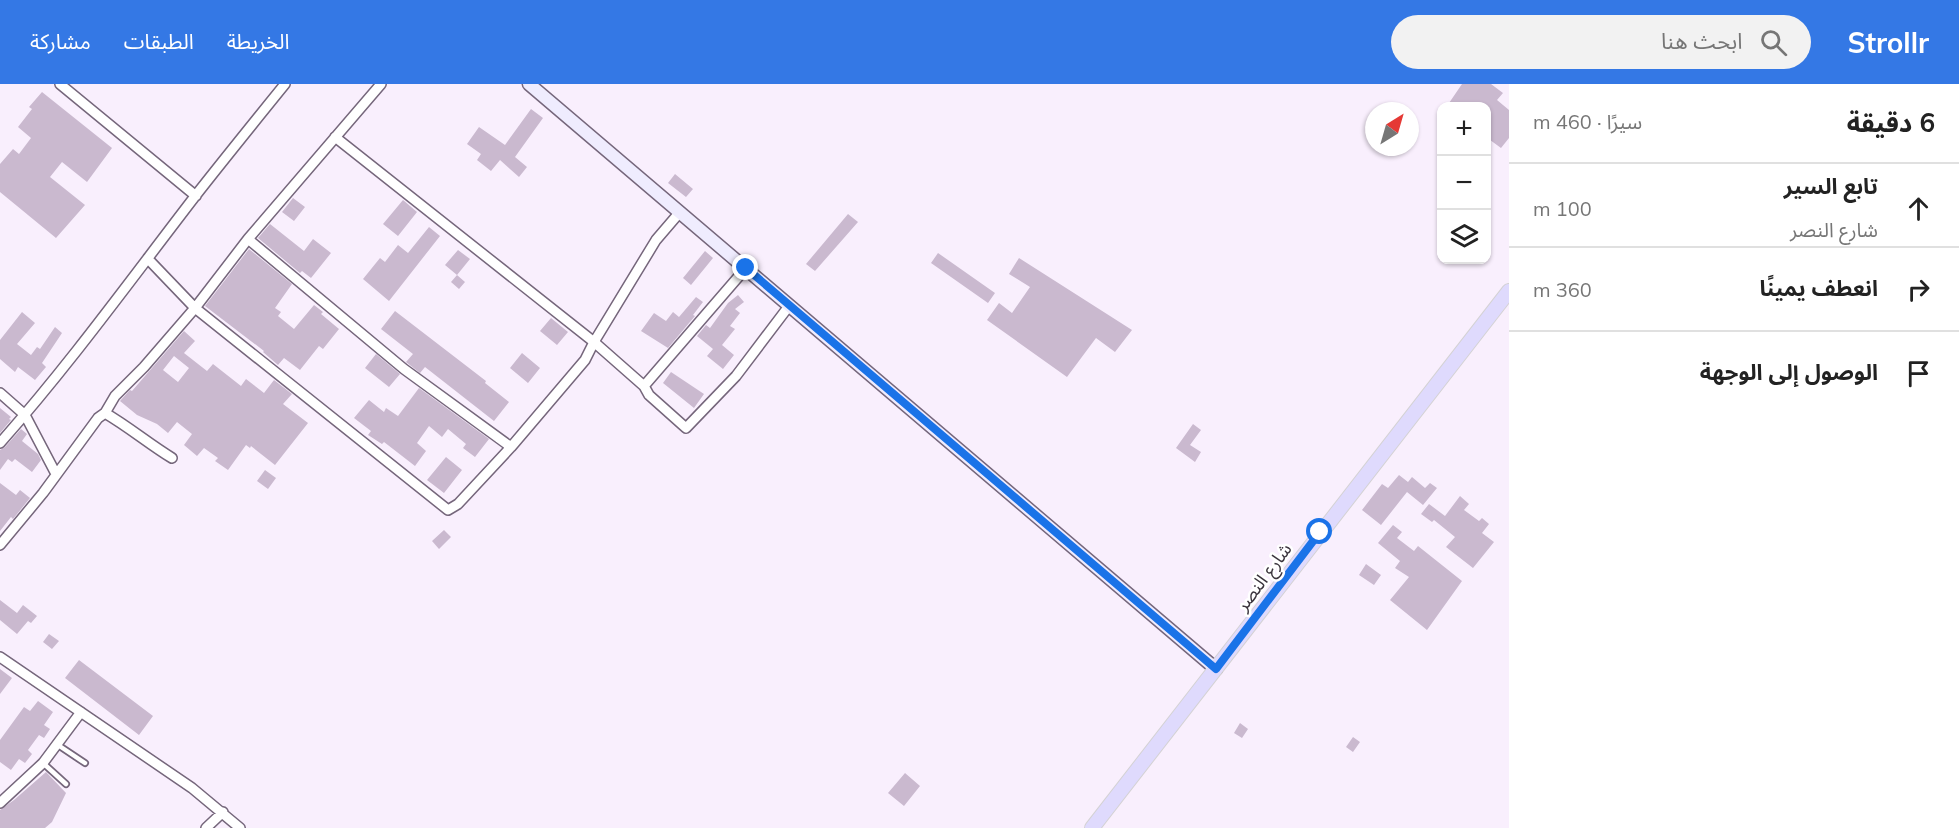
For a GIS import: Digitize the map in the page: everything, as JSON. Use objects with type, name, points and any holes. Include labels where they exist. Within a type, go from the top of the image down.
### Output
[{"type":"main road","name":"شارع النصر","points":[[1097,826],[1509,291]]},
{"type":"street","points":[[60,84],[196,196]]},
{"type":"street","points":[[0,443],[25,415],[285,84]]},
{"type":"street","points":[[0,545],[98,418],[105,413],[115,396],[144,367],[195,308],[248,239],[381,84]]},
{"type":"street","points":[[528,84],[1216,669]]},
{"type":"street","points":[[335,137],[594,342],[644,386],[649,395],[686,428],[736,376],[789,306]]},
{"type":"street","points":[[148,260],[195,308],[448,510],[458,504],[511,447],[585,360],[656,240],[680,212]]},
{"type":"street","points":[[248,239],[404,369],[511,447]]},
{"type":"street","points":[[644,386],[746,268]]},
{"type":"street","points":[[0,393],[25,415],[56,474]]},
{"type":"street","points":[[105,413],[172,458]]},
{"type":"street","points":[[0,657],[192,788],[240,828]]},
{"type":"street","points":[[0,803],[44,763],[81,712]]},
{"type":"street","points":[[206,828],[223,812]]},
{"type":"lane","points":[[58,745],[85,764]]},
{"type":"lane","points":[[44,763],[66,784]]},
{"type":"building","points":[[1462,84],[1491,84],[1503,93],[1497,100],[1509,110],[1509,138],[1501,148],[1491,141],[1491,102],[1450,102]]},
{"type":"building","points":[[42,92],[112,148],[87,182],[62,162],[50,177],[85,205],[56,238],[0,192],[0,164],[13,149],[19,154],[31,138],[18,127],[32,109],[29,107]]},
{"type":"building","points":[[531,109],[543,118],[515,157],[527,167],[519,177],[500,160],[491,171],[477,160],[481,154],[467,144],[479,127],[505,145]]},
{"type":"building","points":[[675,174],[693,189],[686,197],[668,183]]},
{"type":"building","points":[[293,198],[305,207],[294,221],[282,212]]},
{"type":"building","points":[[403,200],[417,212],[398,236],[383,224]]},
{"type":"building","points":[[848,214],[858,222],[815,271],[806,264]]},
{"type":"building","points":[[270,224],[304,251],[313,239],[331,253],[311,278],[302,271],[300,273],[258,238]]},
{"type":"building","points":[[429,227],[440,236],[389,301],[363,279],[380,258],[385,262],[398,245],[408,253]]},
{"type":"building","points":[[249,249],[292,284],[275,308],[281,312],[278,316],[294,329],[314,305],[339,329],[323,349],[319,346],[300,370],[284,358],[278,365],[264,351],[205,306]]},
{"type":"building","points":[[458,250],[470,259],[457,275],[445,265]]},
{"type":"building","points":[[705,251],[713,258],[691,285],[683,278]]},
{"type":"building","points":[[938,253],[995,293],[988,303],[931,263]]},
{"type":"building","points":[[1019,258],[1132,330],[1115,352],[1096,338],[1067,377],[987,320],[999,303],[1012,313],[1030,287],[1009,274]]},
{"type":"building","points":[[457,275],[465,282],[459,289],[451,282]]},
{"type":"building","points":[[738,295],[744,302],[735,309],[740,313],[730,326],[735,329],[722,345],[734,355],[723,369],[707,356],[713,349],[697,336],[706,325],[710,328],[728,303]]},
{"type":"building","points":[[696,297],[703,302],[693,315],[695,316],[668,348],[641,331],[654,313],[666,321],[673,312],[679,317]]},
{"type":"building","points":[[395,311],[486,381],[485,383],[509,402],[494,421],[425,367],[420,373],[406,362],[413,354],[381,329]]},
{"type":"building","points":[[22,312],[35,323],[17,344],[31,355],[37,347],[40,349],[55,327],[62,333],[42,363],[46,367],[35,380],[18,367],[15,372],[0,359],[0,340]]},
{"type":"building","points":[[551,318],[568,332],[557,345],[540,331]]},
{"type":"building","points":[[184,331],[195,341],[184,353],[207,371],[213,364],[241,386],[246,379],[264,393],[274,380],[292,394],[283,404],[308,423],[275,465],[251,446],[250,448],[246,445],[228,470],[215,461],[218,458],[204,448],[197,456],[184,445],[192,434],[177,422],[168,433],[157,424],[137,415],[120,401],[130,390],[132,391]],"holes":[[[174,356],[189,368],[178,382],[163,370]]]},
{"type":"building","points":[[522,353],[540,368],[528,383],[510,368]]},
{"type":"building","points":[[376,354],[400,374],[389,387],[365,368]]},
{"type":"building","points":[[671,372],[704,394],[694,408],[663,383]]},
{"type":"building","points":[[419,388],[489,439],[475,457],[463,448],[466,444],[448,429],[442,437],[429,426],[417,443],[426,451],[415,466],[384,442],[382,444],[368,435],[371,431],[354,418],[369,400],[384,412],[386,408],[398,416]]},
{"type":"building","points":[[0,408],[11,417],[9,419],[11,420],[0,433]]},
{"type":"building","points":[[1193,424],[1201,430],[1190,445],[1201,452],[1195,462],[1176,448]]},
{"type":"building","points":[[21,429],[27,434],[22,441],[38,454],[41,460],[32,472],[15,459],[12,462],[8,459],[0,470],[0,450]]},
{"type":"building","points":[[446,457],[462,470],[444,493],[427,480]]},
{"type":"building","points":[[265,470],[276,478],[268,489],[257,481]]},
{"type":"building","points":[[1399,475],[1408,482],[1412,477],[1425,488],[1430,483],[1437,488],[1423,505],[1407,492],[1381,525],[1362,510],[1382,484],[1388,488]]},
{"type":"building","points":[[0,483],[16,495],[20,490],[30,498],[0,531]]},
{"type":"building","points":[[1460,496],[1469,504],[1464,510],[1479,521],[1482,518],[1489,524],[1482,533],[1494,542],[1473,568],[1446,547],[1455,537],[1434,520],[1432,522],[1421,514],[1429,504],[1445,516]]},
{"type":"building","points":[[1393,525],[1402,532],[1397,538],[1414,551],[1418,546],[1462,581],[1427,630],[1390,600],[1409,577],[1395,568],[1400,561],[1378,543]]},
{"type":"building","points":[[444,530],[451,537],[439,549],[432,541]]},
{"type":"building","points":[[1366,564],[1381,575],[1374,585],[1359,575]]},
{"type":"building","points":[[0,600],[17,613],[23,605],[37,616],[31,623],[28,621],[17,634],[0,620]]},
{"type":"building","points":[[49,634],[59,641],[52,649],[43,642]]},
{"type":"building","points":[[79,660],[153,716],[139,735],[65,678]]},
{"type":"building","points":[[0,669],[12,678],[0,694]]},
{"type":"building","points":[[38,701],[53,712],[44,725],[50,729],[44,738],[39,735],[28,750],[32,754],[25,763],[19,759],[11,770],[0,762],[0,740],[24,707],[30,711]]},
{"type":"building","points":[[1240,723],[1248,729],[1242,738],[1234,733]]},
{"type":"building","points":[[1353,737],[1360,742],[1353,752],[1346,747]]},
{"type":"building","points":[[46,772],[66,793],[52,822],[45,828],[0,828],[0,810]]},
{"type":"building","points":[[905,773],[920,786],[904,806],[888,793]]},
{"type":"route","points":[[746,268],[1216,669],[1320,532]]}]
